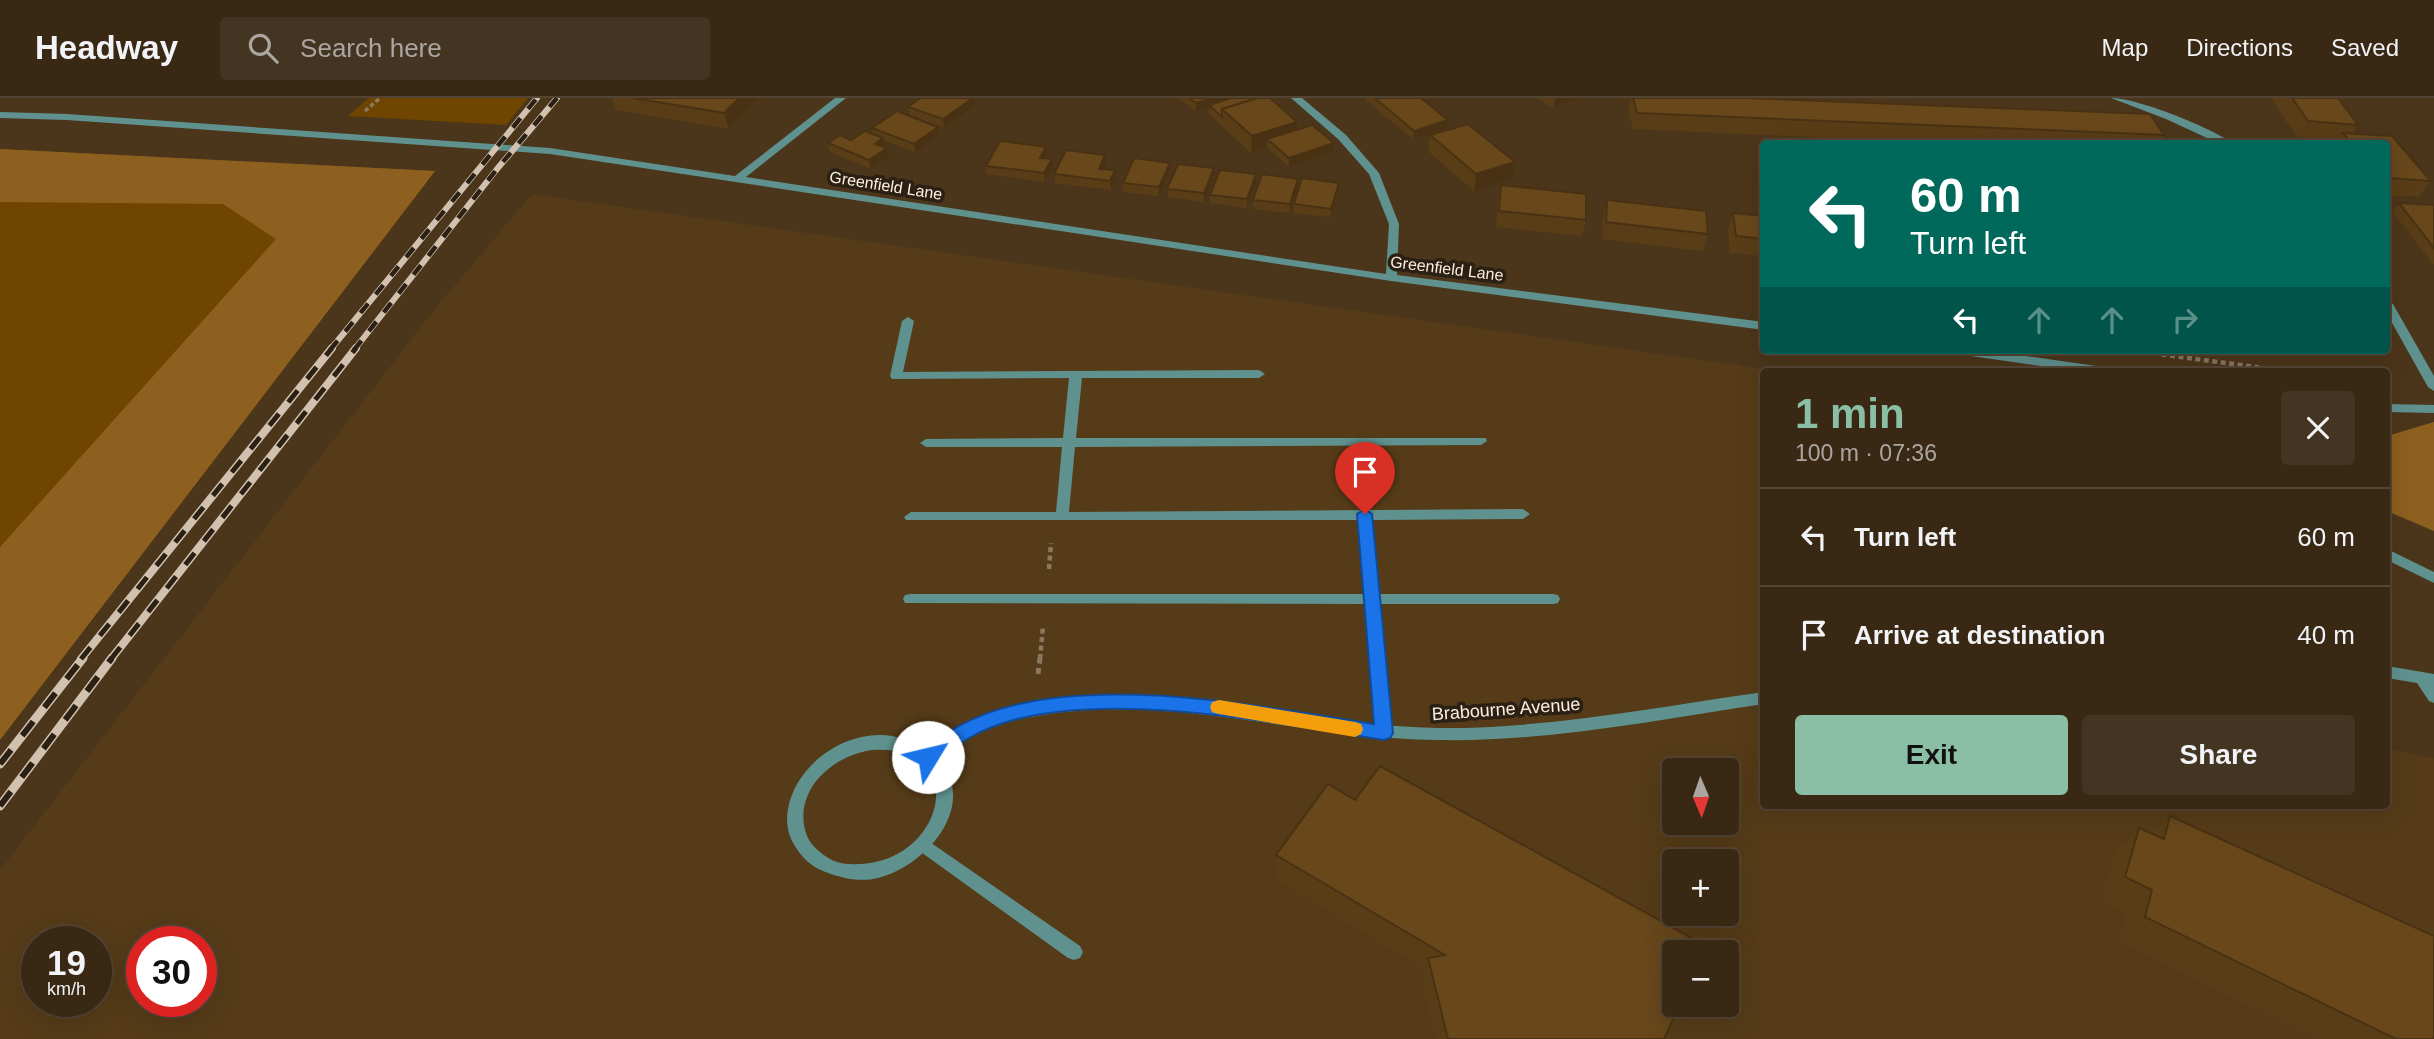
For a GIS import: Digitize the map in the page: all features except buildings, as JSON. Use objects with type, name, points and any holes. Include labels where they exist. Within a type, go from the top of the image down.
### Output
[{"type":"street","points":[[736,180],[841,98]]},
{"type":"street","points":[[1296,98],[1342,137],[1374,173],[1394,224],[1391,278]]},
{"type":"street","points":[[2116,98],[2170,117],[2220,140]]},
{"type":"street","name":"Greenfield Lane","points":[[0,115],[67,117],[517,148],[1391,278],[1760,325]]},
{"type":"street","points":[[2390,309],[2434,387]]},
{"type":"street","points":[[908,321],[896,376],[1259,374]]},
{"type":"street","points":[[1985,354],[2082,368]]},
{"type":"street","points":[[1062,517],[1076,374]]},
{"type":"street","points":[[2390,408],[2434,409]]},
{"type":"street","points":[[926,443],[1481,441]]},
{"type":"street","points":[[1365,514],[1384,733]]},
{"type":"street","points":[[911,517],[1523,514]]},
{"type":"street","points":[[2390,556],[2434,578]]},
{"type":"street","points":[[910,599],[1553,599]]},
{"type":"street","points":[[2390,673],[2429,680],[2434,697]]},
{"type":"street","name":"Brabourne Avenue","points":[[928,757],[964,732],[1000,717],[1052,706],[1111,702],[1216,707],[1384,733],[1496,733],[1760,699]]},
{"type":"street","points":[[891,743],[909,746],[928,757],[939,770],[946,790],[944,813],[933,835],[915,854],[889,867],[862,873],[846,872],[821,864],[804,850],[794,830],[793,818],[802,788],[818,767],[839,752],[866,744],[891,743]]},
{"type":"street","points":[[924,845],[1074,952]]},
{"type":"path","points":[[2158,354],[2263,368]]},
{"type":"shaded area","points":[[369,98],[528,98],[506,125],[348,116]]},
{"type":"shaded area","points":[[0,149],[435,171],[0,740]]},
{"type":"shaded area","points":[[0,149],[435,171],[0,740],[0,547],[276,239],[223,204],[0,202]]},
{"type":"shaded area","points":[[532,194],[1760,368],[1760,809],[2390,809],[2390,750],[2434,758],[2434,1039],[0,1039],[0,870],[434,310]]},
{"type":"shaded area","points":[[2434,422],[2434,531],[2390,512],[2390,435]]},
{"type":"railway","points":[[330,350],[537,98]]},
{"type":"railway","points":[[354,350],[497,169],[557,98]]},
{"type":"railway","points":[[81,659],[332,348]]},
{"type":"railway","points":[[111,659],[356,348]]},
{"type":"railway","points":[[0,764],[83,658]]},
{"type":"railway","points":[[0,806],[112,658]]},
{"type":"slow traffic","points":[[1219,707],[1355,729]]},
{"type":"route","points":[[928,757],[964,732],[1000,717],[1052,706],[1111,702],[1216,707],[1384,733],[1365,514]]}]
